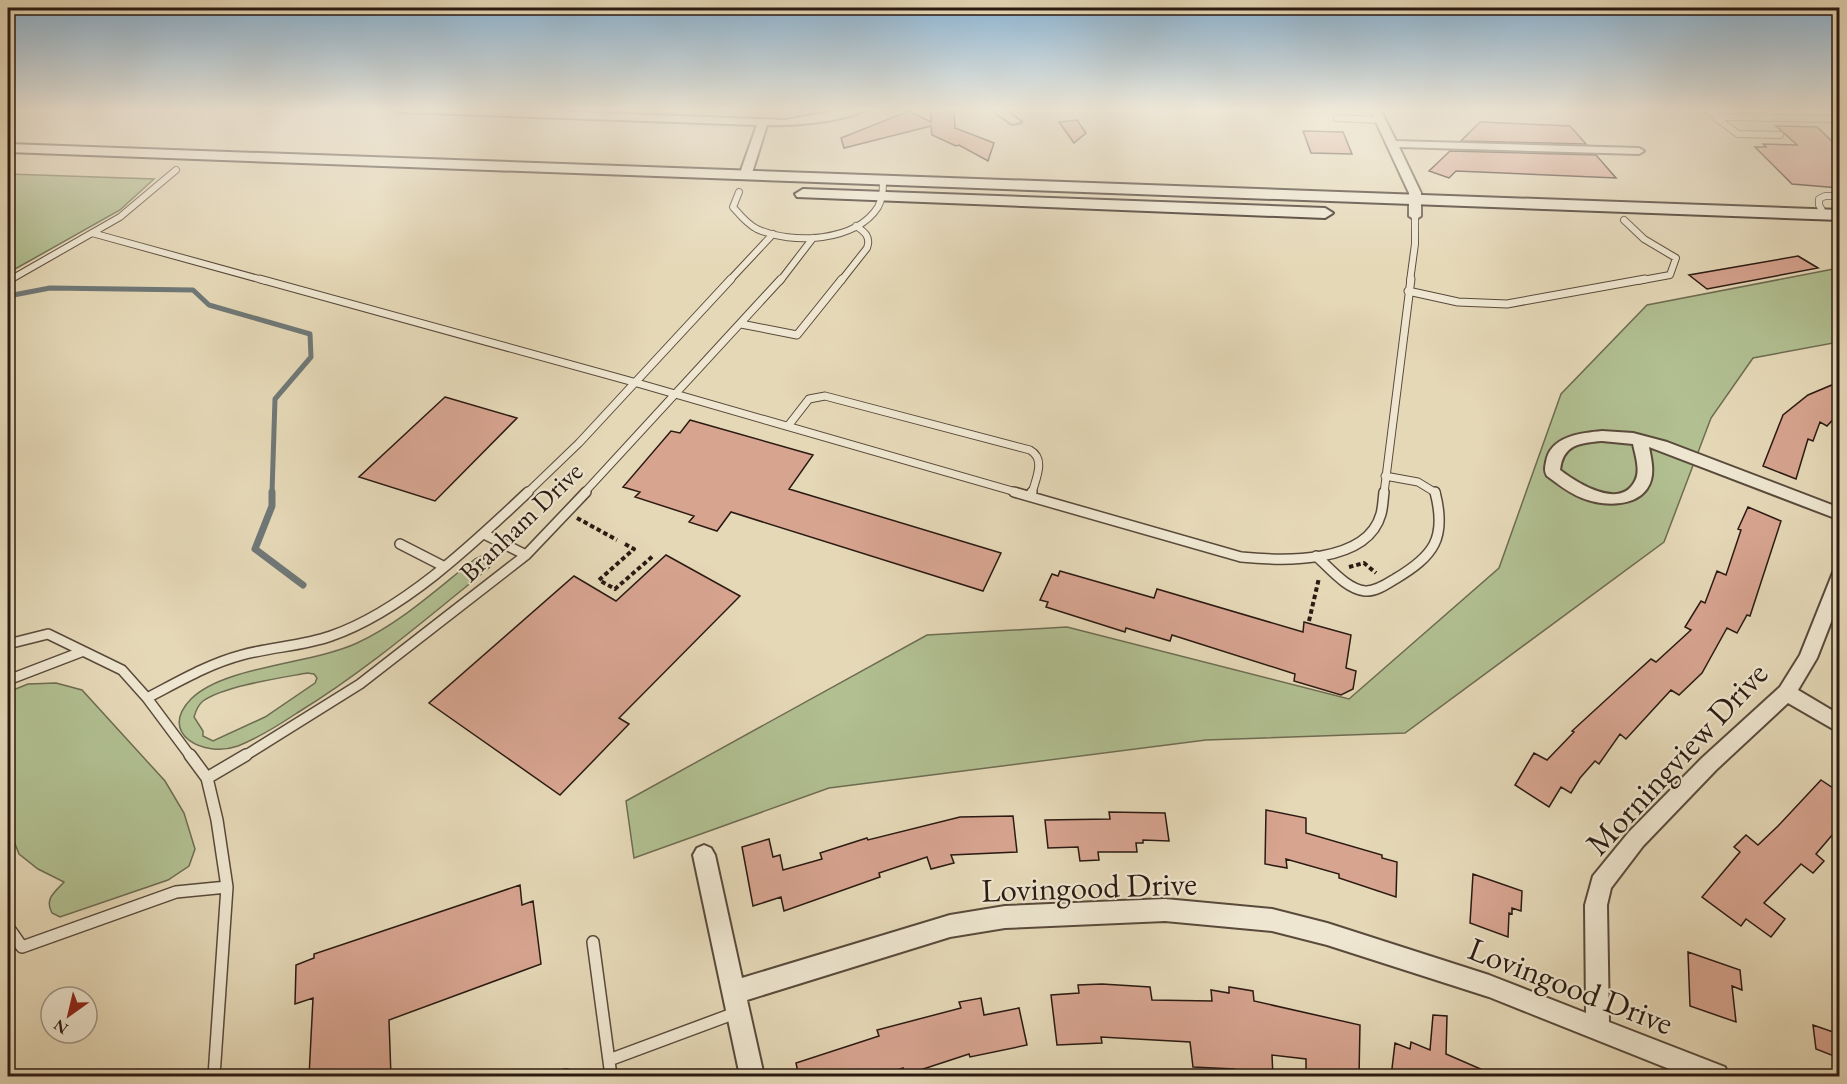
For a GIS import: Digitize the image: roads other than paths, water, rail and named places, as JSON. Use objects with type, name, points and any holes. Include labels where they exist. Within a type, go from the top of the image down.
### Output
[{"type":"main road","points":[[129,160],[185,165],[883,179],[1415,213],[1835,222]]},
{"type":"main road","points":[[153,169],[185,165]]},
{"type":"main road","points":[[739,192],[745,176]]},
{"type":"main road","points":[[787,193],[1344,214]]},
{"type":"main road","points":[[1461,217],[1835,222]]},
{"type":"street","points":[[745,176],[750,160]]},
{"type":"street","points":[[1399,160],[1415,193],[1415,213]]},
{"type":"street","points":[[1640,440],[1644,468],[1643,483],[1634,492],[1620,499],[1599,498],[1577,491],[1552,472],[1551,462],[1560,447],[1577,439],[1610,435],[1640,440],[1839,514]]},
{"type":"street","name":"Morningview Drive","points":[[1597,1029],[1598,952],[1595,926],[1596,905],[1601,883],[1636,838],[1709,764],[1787,693],[1808,658],[1830,611],[1839,576]]},
{"type":"street","points":[[1787,693],[1839,725]]},
{"type":"street","points":[[704,855],[752,1077]]},
{"type":"street","name":"Lovingood Drive","points":[[736,1001],[950,926],[1005,917],[1165,910],[1272,920],[1327,934],[1489,986],[1716,1077]]},
{"type":"lane","points":[[8,281],[120,217],[185,165]]},
{"type":"lane","points":[[739,192],[734,207],[739,215],[758,230],[813,238],[832,235],[856,226],[870,216],[882,196],[883,179]]},
{"type":"lane","points":[[1835,222],[1819,205],[1819,199],[1825,196],[1839,196]]},
{"type":"lane","points":[[92,233],[637,383],[1241,557],[1266,560],[1341,551],[1369,536],[1381,516],[1408,291],[1416,244],[1415,213]]},
{"type":"lane","points":[[1408,291],[1458,302],[1507,304],[1670,275],[1676,258],[1644,239],[1624,220]]},
{"type":"lane","points":[[741,324],[797,335],[867,248],[869,242],[866,233],[856,226]]},
{"type":"lane","name":"Branham Drive","points":[[147,698],[205,668],[242,656],[330,637],[358,626],[409,594],[484,534],[579,443],[773,234]]},
{"type":"lane","name":"Branham Drive","points":[[207,778],[281,735],[360,684],[526,555],[677,395],[792,267],[813,238]]},
{"type":"lane","points":[[788,426],[809,399],[825,396],[1030,450],[1037,454],[1040,461],[1032,495]]},
{"type":"lane","points":[[1316,555],[1355,587],[1367,591],[1378,590],[1430,554],[1436,537],[1438,500],[1435,491],[1418,482],[1385,476]]},
{"type":"lane","points":[[484,534],[526,555]]},
{"type":"lane","points":[[400,543],[443,566]]},
{"type":"lane","points":[[8,644],[48,634],[122,670],[147,698],[207,778],[217,820],[227,887],[214,1077]]},
{"type":"lane","points":[[8,680],[81,652]]},
{"type":"lane","points":[[8,927],[22,947],[176,892],[227,887]]},
{"type":"lane","points":[[593,942],[611,1077]]},
{"type":"lane","points":[[609,1060],[736,1001]]},
{"type":"waterway","points":[[8,296],[50,288],[193,290],[209,305],[310,334],[311,357],[275,399],[272,493]]},
{"type":"waterway","points":[[272,493],[272,506],[255,549],[303,585]]}]
